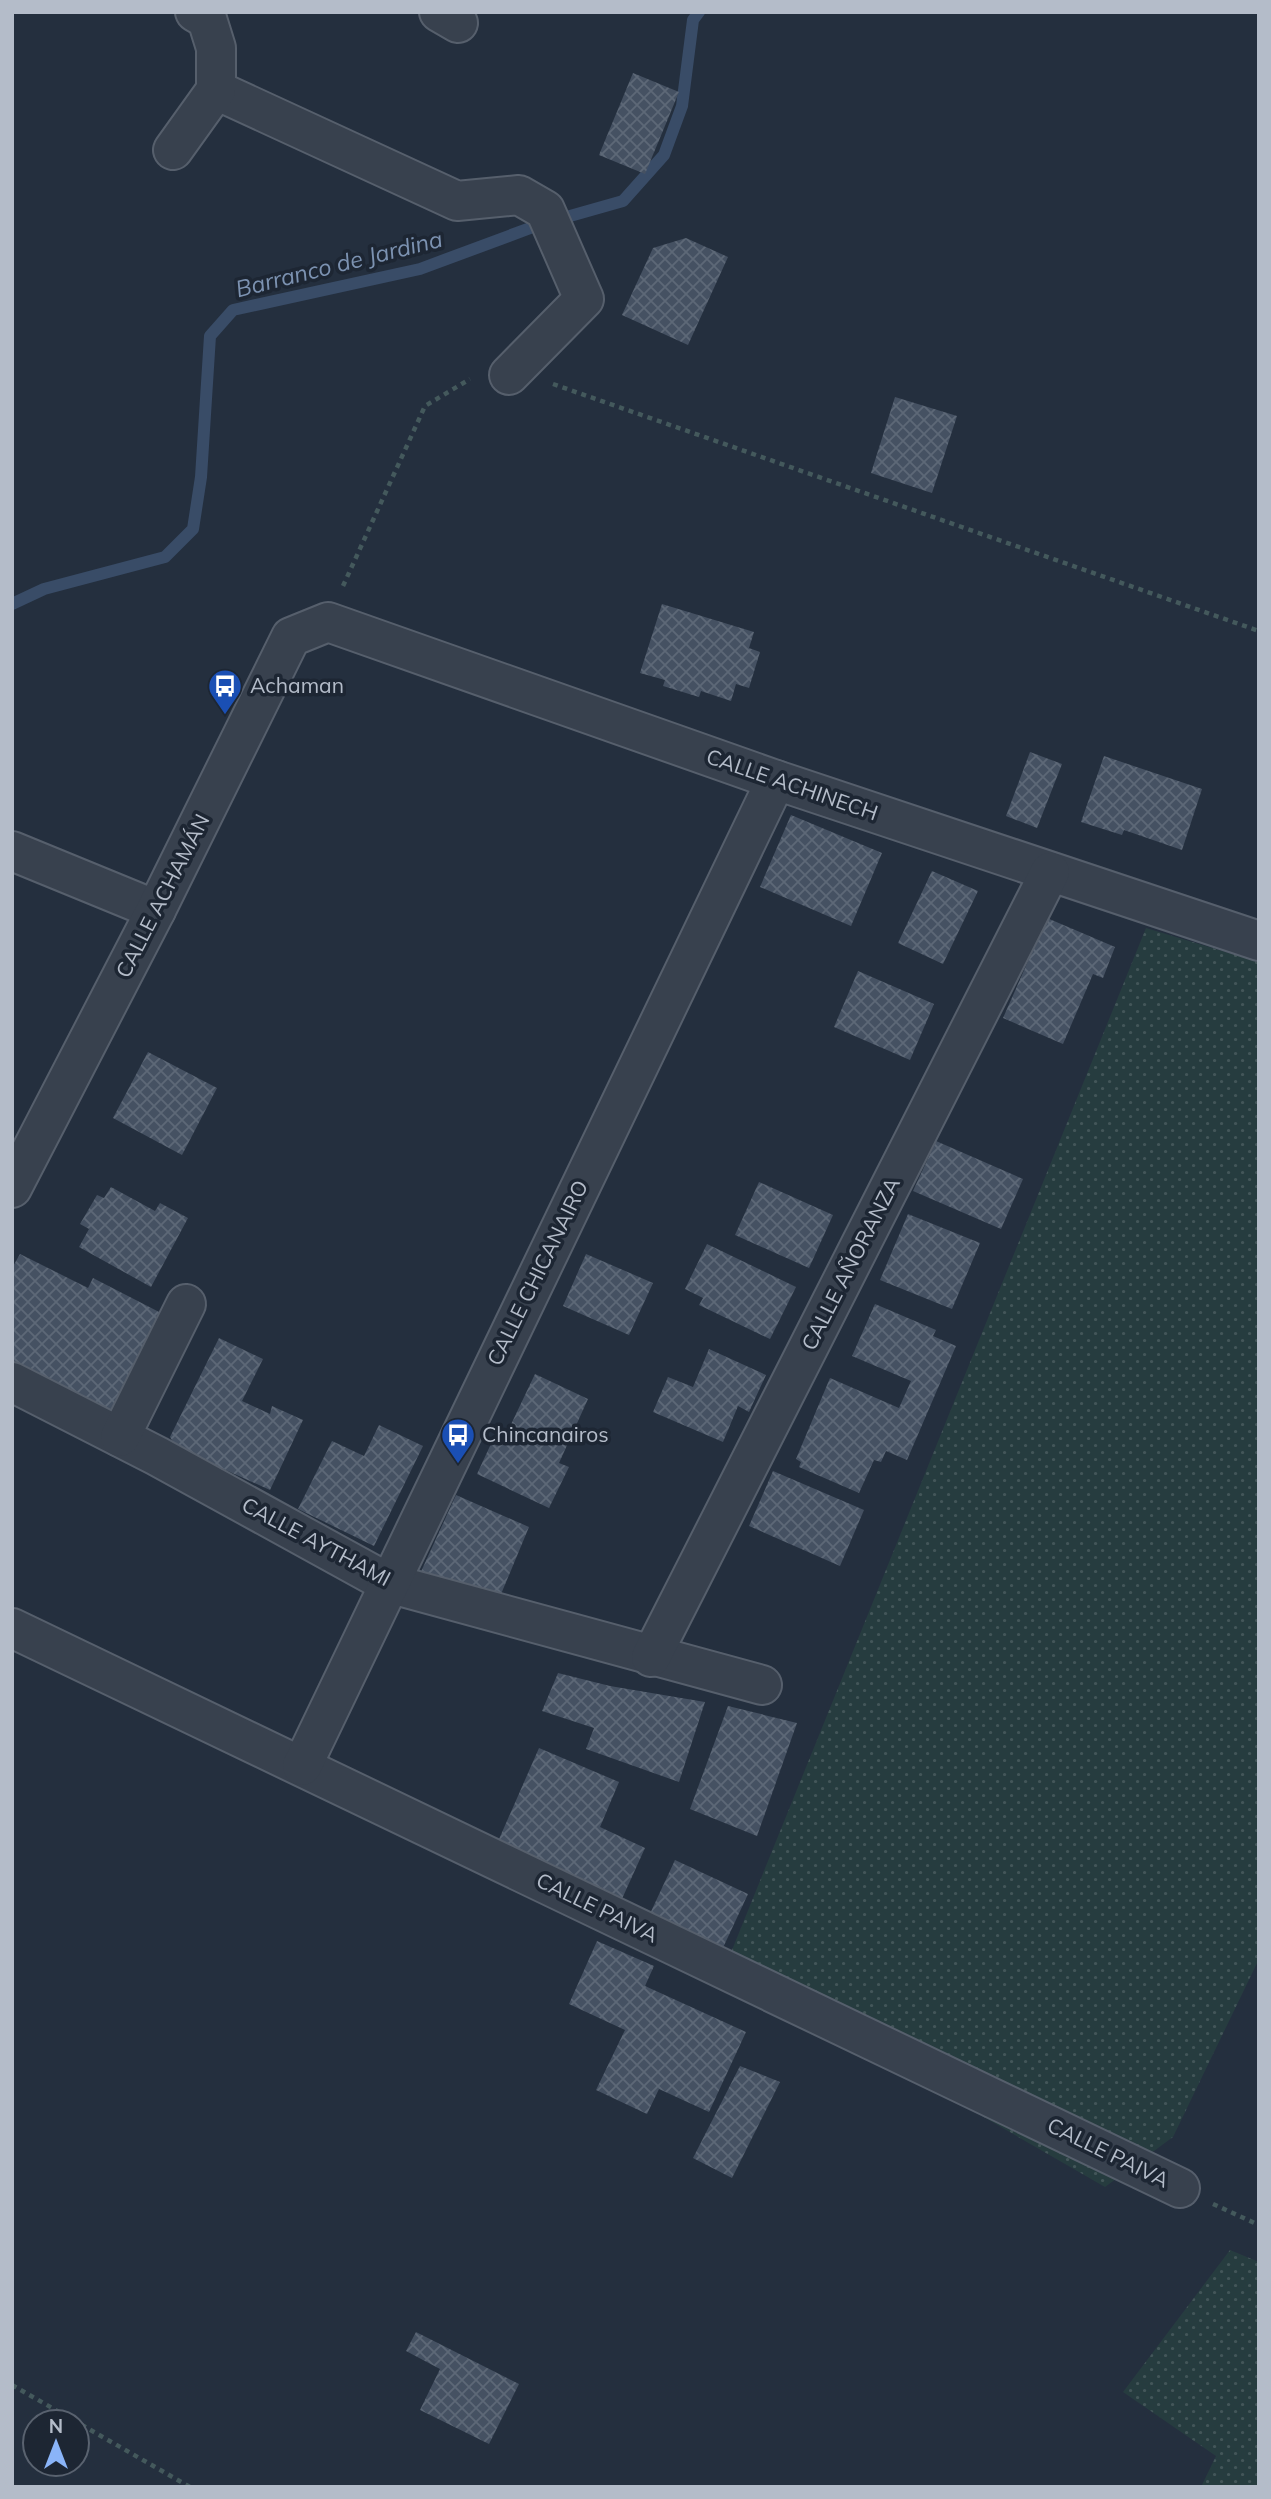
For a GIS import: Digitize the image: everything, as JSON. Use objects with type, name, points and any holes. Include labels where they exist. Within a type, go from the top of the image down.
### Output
[{"type":"street","points":[[173,150],[216,90],[216,48],[207,19],[195,12]]},
{"type":"street","points":[[216,90],[457,201],[519,195],[550,224],[584,299],[509,375]]},
{"type":"street","name":"CALLE ACHINECH","points":[[328,622],[776,780],[1259,941]]},
{"type":"street","name":"CALLE ACHAMÁN","points":[[12,1188],[156,911],[291,636],[328,622]]},
{"type":"street","name":"CALLE CHICANAIRO","points":[[302,1766],[776,780]]},
{"type":"street","points":[[12,851],[156,911]]},
{"type":"street","name":"CALLE AÑORANZA","points":[[651,1657],[1051,872]]},
{"type":"street","points":[[120,1437],[186,1304]]},
{"type":"street","name":"CALLE AYTHAMI","points":[[12,1382],[120,1437],[388,1583],[651,1657],[762,1685]]},
{"type":"street","name":"CALLE PAIVA","points":[[12,1628],[1180,2188]]},
{"type":"path","points":[[328,622],[425,406],[478,374],[529,375],[1259,631]]},
{"type":"path","points":[[1180,2188],[1259,2225]]},
{"type":"path","points":[[12,2385],[190,2487]]},
{"type":"green space","points":[[1146,928],[1259,962],[1259,1959],[1173,2137],[1105,2187],[968,2108],[719,1982]]},
{"type":"green space","points":[[1230,2250],[1259,2262],[1259,2487],[1201,2487],[1216,2456],[1123,2392]]},
{"type":"building","points":[[633,73],[679,92],[645,174],[599,155]]},
{"type":"building","points":[[686,238],[728,257],[688,345],[622,315],[653,248]]},
{"type":"building","points":[[895,397],[957,416],[932,493],[871,473]]},
{"type":"building","points":[[662,604],[754,632],[749,648],[760,652],[749,688],[736,684],[731,701],[701,691],[699,697],[663,686],[665,680],[640,673]]},
{"type":"building","points":[[1030,752],[1062,764],[1037,828],[1006,816]]},
{"type":"building","points":[[1104,756],[1202,789],[1182,850],[1124,830],[1122,835],[1081,822]]},
{"type":"building","points":[[791,815],[882,853],[851,926],[760,887]]},
{"type":"building","points":[[932,871],[978,891],[943,964],[898,943]]},
{"type":"building","points":[[1047,918],[1115,947],[1103,978],[1093,974],[1063,1044],[1003,1018]]},
{"type":"building","points":[[858,971],[934,1004],[910,1060],[834,1027]]},
{"type":"building","points":[[148,1052],[217,1088],[182,1155],[113,1118]]},
{"type":"building","points":[[936,1141],[1023,1179],[1001,1229],[913,1191]]},
{"type":"building","points":[[759,1182],[833,1215],[809,1268],[735,1235]]},
{"type":"building","points":[[111,1187],[155,1211],[160,1203],[188,1218],[151,1287],[79,1247],[89,1229],[80,1224],[97,1195],[104,1198]]},
{"type":"building","points":[[908,1214],[980,1243],[952,1309],[880,1280]]},
{"type":"building","points":[[707,1244],[796,1287],[770,1339],[699,1305],[703,1298],[685,1289]]},
{"type":"building","points":[[20,1254],[88,1288],[93,1278],[163,1314],[111,1415],[12,1364],[12,1268]]},
{"type":"building","points":[[586,1254],[653,1283],[629,1335],[563,1306]]},
{"type":"building","points":[[875,1304],[936,1330],[933,1336],[956,1346],[907,1460],[886,1451],[881,1462],[874,1460],[859,1493],[799,1467],[801,1462],[796,1459],[830,1378],[899,1408],[911,1381],[852,1356]]},
{"type":"building","points":[[219,1338],[263,1359],[242,1401],[270,1414],[272,1406],[303,1420],[270,1490],[177,1448],[170,1437]]},
{"type":"building","points":[[709,1349],[766,1375],[749,1412],[738,1406],[723,1442],[653,1412],[668,1377],[693,1387]]},
{"type":"building","points":[[535,1374],[588,1399],[559,1463],[569,1467],[549,1508],[477,1474],[496,1433],[505,1437]]},
{"type":"building","points":[[379,1425],[423,1446],[374,1546],[298,1509],[332,1441],[364,1456]]},
{"type":"building","points":[[773,1471],[864,1510],[840,1566],[749,1526]]},
{"type":"building","points":[[456,1495],[529,1527],[499,1599],[419,1576]]},
{"type":"building","points":[[558,1673],[610,1686],[705,1702],[679,1782],[586,1749],[594,1728],[542,1711]]},
{"type":"building","points":[[728,1706],[797,1723],[757,1836],[690,1809]]},
{"type":"building","points":[[539,1748],[619,1782],[600,1827],[645,1848],[621,1901],[496,1846]]},
{"type":"building","points":[[675,1860],[748,1894],[721,1952],[648,1918]]},
{"type":"building","points":[[597,1941],[654,1966],[645,1986],[746,2032],[709,2112],[659,2089],[647,2114],[596,2090],[625,2030],[569,2004]]},
{"type":"building","points":[[740,2066],[780,2082],[732,2178],[693,2158]]},
{"type":"building","points":[[416,2332],[519,2384],[489,2444],[420,2410],[440,2369],[406,2351]]},
{"type":"waterway","name":"Barranco de Jardina","points":[[563,218],[623,201],[664,155],[682,106],[693,20],[699,12]]},
{"type":"waterway","name":"Barranco de Jardina","points":[[12,604],[44,589],[165,557],[193,529],[201,477],[210,336],[233,310],[420,269],[541,224]]},
{"type":"place","name":"Achaman","points":[[225,716]]},
{"type":"place","name":"Chincanairos","points":[[458,1465]]}]
